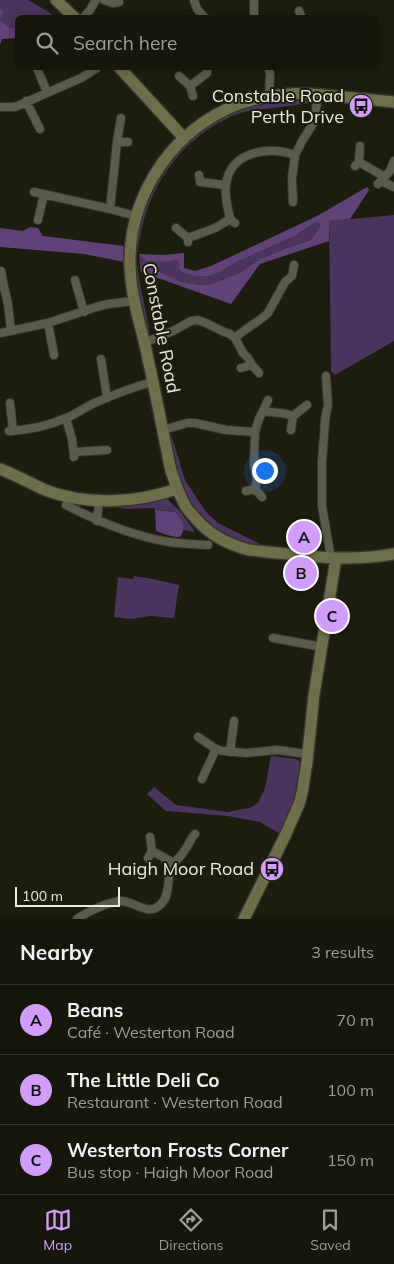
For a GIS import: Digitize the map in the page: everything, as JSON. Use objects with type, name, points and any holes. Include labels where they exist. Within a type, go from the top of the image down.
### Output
[{"type":"street","points":[[56,0],[72,15]]},
{"type":"street","points":[[86,15],[96,0]]},
{"type":"street","points":[[104,0],[113,3],[119,2]]},
{"type":"street","points":[[194,0],[197,9],[202,15]]},
{"type":"street","points":[[254,0],[254,15]]},
{"type":"street","points":[[190,15],[197,9]]},
{"type":"street","points":[[38,70],[47,92]]},
{"type":"street","points":[[0,107],[15,107],[81,78],[94,70]]},
{"type":"street","points":[[122,70],[184,138]]},
{"type":"street","points":[[190,86],[207,73],[207,70]]},
{"type":"street","points":[[269,70],[270,96]]},
{"type":"street","points":[[179,76],[190,86],[193,96]]},
{"type":"street","name":"Constable Road","points":[[394,102],[291,93],[240,104],[206,121],[184,138],[169,153],[142,198],[132,235],[130,268],[134,302],[171,471],[187,509],[203,527],[222,540],[236,547],[249,550],[334,558],[375,557],[394,554]]},
{"type":"street","points":[[293,202],[292,178],[295,155],[314,122],[318,95]]},
{"type":"street","points":[[26,101],[40,129]]},
{"type":"street","points":[[110,209],[121,118]]},
{"type":"street","points":[[117,142],[128,142]]},
{"type":"street","points":[[360,146],[357,164],[394,187]]},
{"type":"street","points":[[176,228],[188,240],[232,221],[225,185],[229,174],[236,164],[246,156],[259,151],[271,150],[295,155]]},
{"type":"street","points":[[381,180],[390,171],[394,161]]},
{"type":"street","points":[[199,175],[200,182],[225,185]]},
{"type":"street","points":[[34,192],[136,216]]},
{"type":"street","points":[[38,220],[44,194]]},
{"type":"street","points":[[235,338],[243,330],[268,313],[285,282],[294,279],[294,265]]},
{"type":"street","points":[[1,271],[2,287],[8,304],[11,331]]},
{"type":"street","points":[[75,280],[84,312]]},
{"type":"street","points":[[0,333],[48,323],[108,304],[134,302]]},
{"type":"street","points":[[144,342],[166,334],[191,321],[198,320],[235,338],[243,353],[259,373]]},
{"type":"street","points":[[48,323],[54,355]]},
{"type":"street","points":[[101,360],[107,398]]},
{"type":"street","points":[[240,368],[252,365]]},
{"type":"street","points":[[244,919],[285,836],[302,794],[334,558],[322,506],[323,453],[325,420],[328,406],[326,376]]},
{"type":"street","points":[[10,403],[11,431],[30,429],[66,418],[95,402],[152,382]]},
{"type":"street","points":[[255,489],[257,480],[254,465],[255,432],[268,400]]},
{"type":"street","points":[[291,430],[293,416],[307,405]]},
{"type":"street","points":[[264,411],[293,416]]},
{"type":"street","points":[[66,418],[70,429],[74,454],[107,450]]},
{"type":"street","points":[[163,430],[187,423],[195,423],[226,430],[255,432]]},
{"type":"street","points":[[0,469],[47,490],[68,496],[100,501],[118,501],[161,495],[177,489]]},
{"type":"street","points":[[246,491],[255,489]]},
{"type":"street","points":[[255,489],[262,497]]},
{"type":"street","points":[[97,521],[100,501]]},
{"type":"street","points":[[66,505],[97,521],[146,537],[170,542],[208,546]]},
{"type":"street","points":[[273,638],[323,648]]},
{"type":"street","points":[[230,752],[234,721]]},
{"type":"street","points":[[198,737],[216,750],[246,754],[276,750],[308,754]]},
{"type":"street","points":[[202,779],[216,750]]},
{"type":"street","points":[[77,919],[116,901],[127,902],[148,909],[160,906],[168,890],[170,874],[174,863],[183,854],[195,834]]},
{"type":"street","points":[[150,837],[150,854],[174,863]]},
{"type":"shaded area","points":[[0,0],[28,0],[52,15],[15,15],[15,29],[10,28],[0,20]]},
{"type":"shaded area","points":[[0,8],[4,11],[0,20]]},
{"type":"shaded area","points":[[0,20],[10,28],[15,29],[15,38],[2,39],[0,45]]},
{"type":"shaded area","points":[[298,98],[311,103],[252,110],[232,116],[199,136],[172,163],[153,196],[146,214],[137,255],[137,266],[150,334],[145,328],[134,268],[135,242],[148,194],[179,149],[200,130],[221,117],[246,106],[273,100]]},
{"type":"shaded area","points":[[367,187],[369,190],[350,219],[329,221],[329,241],[260,264],[231,304],[141,272],[140,267],[151,268],[179,281],[199,285],[213,284],[241,272],[260,259],[311,240],[321,224],[315,222],[297,235],[208,276],[195,276],[183,273],[179,269],[178,260],[163,262],[145,261],[139,254],[164,255],[184,253],[184,268],[195,271],[211,266],[317,216]]},
{"type":"shaded area","points":[[394,215],[394,341],[335,375],[331,371],[329,221]]},
{"type":"shaded area","points":[[315,222],[321,224],[311,240],[260,259],[241,272],[213,284],[199,285],[179,281],[151,268],[140,267],[139,254],[145,261],[163,262],[178,260],[179,269],[183,273],[220,272],[236,262],[297,235]]},
{"type":"shaded area","points":[[30,227],[38,228],[43,236],[124,246],[124,262],[84,254],[0,247],[0,228],[23,231]]},
{"type":"shaded area","points":[[171,434],[185,480],[206,512],[218,523],[266,547],[232,540],[205,523],[186,499],[177,475],[169,438]]},
{"type":"shaded area","points":[[166,498],[180,511],[194,530],[193,532],[184,530],[183,523],[175,512],[155,510],[154,508],[125,509],[112,506],[153,502]]},
{"type":"shaded area","points":[[155,510],[175,512],[181,519],[184,528],[182,534],[173,537],[156,531]]},
{"type":"shaded area","points":[[134,576],[179,585],[174,618],[150,616],[131,619],[114,617],[118,577],[133,579]]},
{"type":"shaded area","points":[[271,756],[296,759],[300,763],[298,792],[282,835],[260,822],[228,816],[166,811],[147,794],[154,787],[176,805],[228,812],[250,808],[258,803],[265,788]]},
{"type":"place","name":"Constable Road Perth Drive","points":[[361,106]]},
{"type":"place","name":"Beans","points":[[304,537]]},
{"type":"place","name":"The Little Deli Co","points":[[301,573]]},
{"type":"place","name":"Westerton Frosts Corner","points":[[332,616]]},
{"type":"place","name":"Haigh Moor Road","points":[[272,869]]}]
